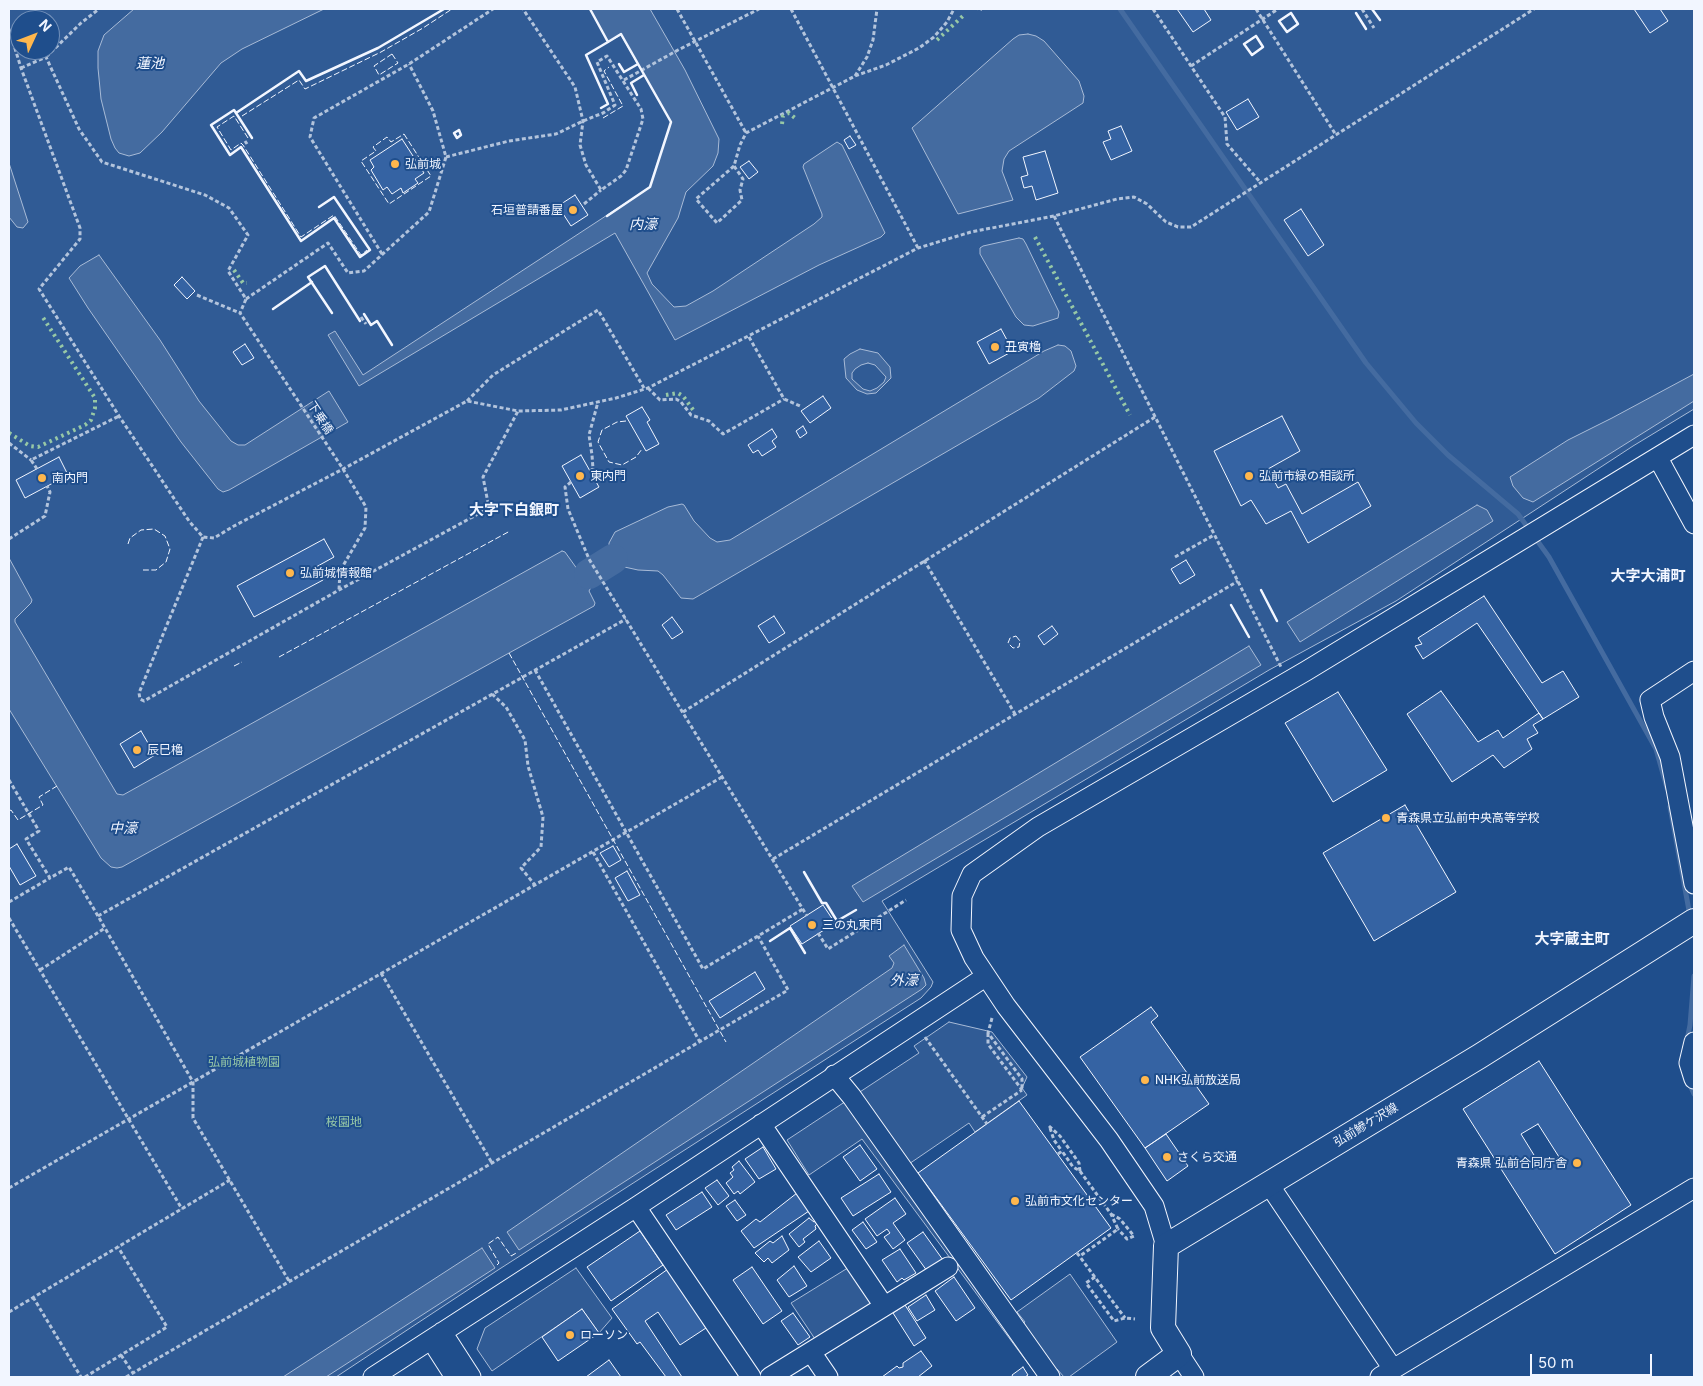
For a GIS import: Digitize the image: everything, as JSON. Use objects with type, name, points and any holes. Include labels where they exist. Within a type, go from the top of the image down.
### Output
[{"type":"main road","name":"弘前鰺ケ沢線","points":[[1166,1246],[1480,1056],[1691,923]]},
{"type":"main road","points":[[1148,1377],[1179,1354],[1163,1328],[1166,1246]]},
{"type":"street","points":[[1166,1246],[1154,1206],[1114,1147],[985,977],[974,958],[961,930],[962,896],[972,874],[1038,828],[1288,681],[1694,435]]},
{"type":"street","points":[[1658,458],[1694,524]]},
{"type":"street","points":[[1694,670],[1650,700],[1654,717],[1670,757],[1694,884]]},
{"type":"street","points":[[373,1377],[636,1207],[985,977]]},
{"type":"street","points":[[1694,1042],[1689,1062],[1694,1079]]},
{"type":"street","points":[[834,1075],[852,1097],[1050,1377]]},
{"type":"street","points":[[761,1124],[884,1306]]},
{"type":"street","points":[[1268,1183],[1387,1373],[1694,1188]]},
{"type":"street","points":[[636,1207],[751,1377]]},
{"type":"street","points":[[770,1377],[948,1267]]},
{"type":"street","points":[[437,1336],[455,1377]]},
{"type":"street","points":[[437,1336],[471,1377]]},
{"type":"street","points":[[811,1352],[828,1377]]},
{"type":"street","points":[[1179,1354],[1194,1377]]},
{"type":"path","points":[[60,44],[99,9]]},
{"type":"path","points":[[382,254],[310,137],[314,118],[409,64],[493,9]]},
{"type":"path","points":[[523,9],[575,87],[583,121],[580,145],[586,165],[602,190]]},
{"type":"path","points":[[678,9],[746,132]]},
{"type":"path","points":[[624,80],[759,9]]},
{"type":"path","points":[[791,9],[918,248]]},
{"type":"path","points":[[855,76],[867,57],[870,48],[877,9]]},
{"type":"path","points":[[734,166],[743,179],[740,190],[742,200],[717,222],[696,199],[734,166],[746,132],[855,76],[886,65],[919,48],[934,37],[947,22],[954,9]]},
{"type":"path","points":[[1152,9],[1225,117],[1227,144],[1260,182]]},
{"type":"path","points":[[1256,9],[1336,135]]},
{"type":"path","points":[[1192,66],[1278,9]]},
{"type":"path","points":[[1362,9],[1374,28]]},
{"type":"path","points":[[467,401],[518,411],[561,410],[598,402],[646,388],[918,248],[971,232],[1054,216],[1117,199],[1134,197],[1147,204],[1166,222],[1178,227],[1191,227],[1534,9]]},
{"type":"path","points":[[9,28],[21,68],[80,228],[80,239],[39,289],[119,416],[189,521],[203,537],[214,538],[467,401],[493,376],[598,310],[646,388],[660,400],[676,398],[682,402],[691,415],[709,421],[723,434],[784,398]]},
{"type":"path","points":[[446,157],[509,141],[556,134],[603,113],[615,105],[597,62],[607,56],[641,109],[643,119],[626,170],[621,176],[584,204]]},
{"type":"path","points":[[21,68],[39,60]]},
{"type":"path","points":[[47,60],[79,129],[102,162],[205,195],[229,208],[248,235],[228,271],[246,299]]},
{"type":"path","points":[[197,295],[240,313],[246,299],[328,243],[348,273],[364,271],[429,212],[446,157],[433,110],[409,64]]},
{"type":"path","points":[[1054,216],[1288,681]]},
{"type":"path","name":"下乗橋","points":[[240,313],[366,507],[365,528],[340,571],[339,590]]},
{"type":"path","points":[[361,316],[366,324]]},
{"type":"path","points":[[749,336],[784,398],[800,406]]},
{"type":"path","points":[[590,471],[593,469],[589,435],[598,402]]},
{"type":"path","points":[[203,537],[139,693],[140,699],[144,701],[339,590],[489,508],[484,477],[518,411]]},
{"type":"path","points":[[32,460],[119,416]]},
{"type":"path","points":[[683,712],[1155,417]]},
{"type":"path","points":[[9,443],[32,460],[37,469]]},
{"type":"path","points":[[571,482],[565,487],[568,509],[589,559],[807,916]]},
{"type":"path","points":[[9,539],[45,516],[50,492],[47,486]]},
{"type":"path","points":[[1176,557],[1214,535]]},
{"type":"path","points":[[924,560],[1015,714]]},
{"type":"path","points":[[773,859],[1238,582]]},
{"type":"path","points":[[98,916],[626,620]]},
{"type":"path","points":[[535,670],[703,969],[803,909]]},
{"type":"path","points":[[492,694],[506,708],[525,740],[528,766],[543,817],[541,847],[521,868],[535,885]]},
{"type":"path","points":[[9,1188],[722,777]]},
{"type":"path","points":[[9,780],[39,830],[26,839],[50,878]]},
{"type":"path","points":[[593,852],[700,1042]]},
{"type":"path","points":[[9,902],[68,867],[193,1082],[193,1118],[289,1282]]},
{"type":"path","points":[[818,933],[828,949],[906,900]]},
{"type":"path","points":[[9,918],[182,1209]]},
{"type":"path","points":[[40,970],[105,928]]},
{"type":"path","points":[[126,1377],[788,990],[758,936]]},
{"type":"path","points":[[381,974],[492,1163]]},
{"type":"path","points":[[992,1018],[988,1032],[988,1044],[1022,1090]]},
{"type":"path","points":[[988,1032],[1022,1079],[1022,1090]]},
{"type":"path","points":[[922,1033],[987,1124]]},
{"type":"path","points":[[1002,1063],[1007,1059]]},
{"type":"path","points":[[982,1117],[1022,1090]]},
{"type":"path","points":[[1080,1171],[1079,1163],[1060,1136],[1049,1126],[1054,1140],[1073,1167],[1080,1171],[1111,1214],[1118,1229],[1127,1239],[1134,1236],[1120,1219],[1111,1214]]},
{"type":"path","points":[[1058,1154],[1062,1151]]},
{"type":"path","points":[[9,1312],[230,1180]]},
{"type":"path","points":[[1118,1229],[1078,1254],[1125,1318]]},
{"type":"path","points":[[33,1297],[83,1377],[121,1355],[168,1327],[118,1247]]},
{"type":"path","points":[[1095,1277],[1086,1283],[1114,1321],[1125,1318],[1135,1319]]},
{"type":"path","points":[[121,1355],[133,1373]]},
{"type":"shaded area","points":[[9,9],[1694,9],[1694,409],[1633,446],[1396,601],[1269,670],[882,901],[933,982],[921,998],[498,1270],[336,1377],[9,1377]]},
{"type":"shaded area","points":[[949,1022],[992,1032],[1027,1077],[1022,1088],[1027,1095],[975,1132],[969,1123],[906,1166],[1019,1326],[1025,1322],[1017,1312],[1070,1274],[1117,1342],[1069,1377],[1064,1377],[1057,1369],[1047,1377],[1038,1377],[862,1139],[809,1175],[787,1140],[919,1053],[914,1046]]},
{"type":"shaded area","points":[[851,1266],[873,1297],[871,1303],[815,1339],[791,1303]]},
{"type":"shaded area","points":[[576,1268],[612,1318],[599,1333],[582,1309],[492,1371],[477,1349],[485,1328]]},
{"type":"water","name":"蓮池","points":[[134,9],[324,9],[242,49],[221,63],[162,132],[140,153],[129,156],[119,153],[111,139],[101,99],[98,51],[104,35]]},
{"type":"water","name":"内濠","points":[[590,9],[650,9],[685,70],[719,139],[718,153],[713,166],[686,192],[678,218],[647,273],[652,284],[674,307],[686,306],[713,291],[822,217],[803,167],[804,164],[837,142],[842,145],[885,233],[881,237],[819,265],[675,340],[615,233],[359,386],[328,335],[335,331],[363,375],[650,187],[671,122],[621,35],[608,42]]},
{"type":"water","points":[[1028,34],[1044,41],[1079,81],[1084,96],[1083,103],[1009,151],[1004,159],[1002,171],[1013,200],[958,214],[912,128],[1013,39],[1019,35]]},
{"type":"water","points":[[9,163],[28,222],[23,228],[17,227],[9,217]]},
{"type":"water","points":[[1019,238],[1023,239],[1026,244],[1059,312],[1058,318],[1033,326],[1024,325],[1016,317],[980,254],[980,248],[983,246]]},
{"type":"water","points":[[99,255],[160,340],[199,401],[231,441],[238,445],[245,445],[329,391],[348,422],[229,490],[223,492],[218,489],[181,442],[69,278],[80,266]]},
{"type":"water","points":[[1058,345],[1065,346],[1071,351],[1076,366],[1074,371],[1039,398],[693,599],[681,598],[658,571],[638,570],[620,566],[609,553],[609,543],[615,532],[668,507],[682,504],[694,521],[710,538],[717,542],[730,540],[1044,351]]},
{"type":"water","points":[[860,349],[878,353],[890,367],[891,378],[876,393],[867,394],[857,390],[846,378],[844,359]],"holes":[[[868,363],[875,365],[886,377],[884,382],[877,388],[870,391],[863,389],[852,379],[852,373],[861,365]]]},
{"type":"water","points":[[1694,374],[1694,401],[1533,502],[1523,498],[1513,486],[1510,477],[1568,440]]},
{"type":"water","points":[[1477,505],[1487,510],[1493,521],[1300,642],[1287,622]]},
{"type":"water","name":"中濠","points":[[562,551],[565,552],[580,573],[587,570],[594,582],[589,591],[595,603],[594,606],[122,867],[111,867],[101,858],[9,709],[9,558],[32,600],[15,619],[15,622],[117,794],[123,795]]},
{"type":"water","points":[[1249,646],[1261,665],[863,902],[852,886]]},
{"type":"water","name":"外濠","points":[[904,945],[924,978],[926,985],[922,989],[519,1250],[507,1232],[892,968],[894,963],[889,956]]},
{"type":"water","points":[[482,1248],[495,1268],[326,1377],[283,1377]]},
{"type":"building","points":[[1177,9],[1204,9],[1211,20],[1193,32]]},
{"type":"building","points":[[1634,9],[1660,9],[1668,21],[1650,33]]},
{"type":"building","points":[[1248,99],[1259,117],[1237,130],[1226,112]]},
{"type":"building","points":[[1121,126],[1132,151],[1111,160],[1103,142],[1111,139],[1108,131]]},
{"type":"building","points":[[850,136],[856,145],[849,149],[844,140]]},
{"type":"building","name":"弘前城","points":[[402,139],[424,173],[415,179],[418,183],[403,193],[401,188],[392,194],[387,187],[383,190],[371,170],[374,167],[370,160]]},
{"type":"building","points":[[1045,151],[1058,193],[1036,200],[1032,186],[1024,188],[1021,177],[1028,175],[1023,157]]},
{"type":"building","points":[[749,161],[758,172],[749,179],[740,167]]},
{"type":"building","name":"石垣普請番屋","points":[[575,195],[588,215],[571,226],[558,206]]},
{"type":"building","points":[[1301,209],[1324,245],[1308,256],[1284,220]]},
{"type":"building","points":[[182,277],[195,291],[187,299],[174,285]]},
{"type":"building","name":"丑寅櫓","points":[[1001,329],[1013,351],[989,364],[977,342]]},
{"type":"building","points":[[245,344],[254,358],[242,365],[233,352]]},
{"type":"building","points":[[823,396],[831,408],[810,423],[801,411]]},
{"type":"building","points":[[642,407],[650,420],[647,422],[659,444],[646,451],[626,416]]},
{"type":"building","name":"弘前市緑の相談所","points":[[1282,416],[1300,451],[1268,469],[1278,488],[1286,484],[1302,514],[1358,482],[1371,506],[1308,543],[1291,511],[1266,524],[1251,500],[1241,506],[1214,451]]},
{"type":"building","points":[[803,426],[807,433],[800,438],[796,431]]},
{"type":"building","points":[[772,429],[777,437],[772,441],[776,447],[762,456],[758,450],[753,453],[748,445]]},
{"type":"building","name":"東内門","points":[[581,455],[599,487],[580,498],[562,466]]},
{"type":"building","name":"南内門","points":[[59,457],[68,475],[25,498],[16,480]]},
{"type":"building","name":"弘前城情報館","points":[[324,539],[334,557],[316,567],[323,580],[254,617],[237,586]]},
{"type":"building","points":[[1186,560],[1195,575],[1180,584],[1171,569]]},
{"type":"building","points":[[1484,596],[1542,683],[1563,671],[1579,697],[1543,719],[1477,623],[1423,659],[1415,646],[1422,644],[1418,638]]},
{"type":"building","points":[[774,616],[785,633],[769,643],[758,626]]},
{"type":"building","points":[[672,617],[683,632],[672,639],[662,625]]},
{"type":"building","points":[[1052,626],[1058,634],[1044,645],[1038,636]]},
{"type":"building","points":[[1441,691],[1478,742],[1498,730],[1503,738],[1539,713],[1543,719],[1533,725],[1538,733],[1527,739],[1532,749],[1504,768],[1493,755],[1452,782],[1407,714]]},
{"type":"building","points":[[1338,692],[1387,770],[1333,802],[1285,723]]},
{"type":"building","name":"辰巳櫓","points":[[141,731],[155,755],[134,768],[120,744]]},
{"type":"building","points":[[1405,805],[1456,892],[1374,941],[1323,853]]},
{"type":"building","points":[[17,844],[36,876],[20,885],[9,866],[9,849]]},
{"type":"building","points":[[613,846],[621,860],[609,867],[600,853]]},
{"type":"building","points":[[627,871],[640,895],[628,901],[615,878]]},
{"type":"building","name":"三の丸東門","points":[[823,905],[835,923],[802,944],[790,926]]},
{"type":"building","points":[[755,972],[765,989],[720,1018],[709,1001]]},
{"type":"building","name":"NHK弘前放送局","points":[[1151,1007],[1158,1016],[1151,1022],[1209,1104],[1145,1148],[1080,1057]]},
{"type":"building","name":"青森県 弘前合同庁舎","points":[[1539,1061],[1631,1205],[1555,1254],[1463,1109]],"holes":[[[1538,1124],[1559,1157],[1542,1168],[1521,1134]]]},
{"type":"building","name":"弘前市文化センター","points":[[1019,1101],[1111,1228],[1011,1300],[918,1173]]},
{"type":"building","name":"さくら交通","points":[[1166,1134],[1188,1166],[1167,1181],[1145,1148]]},
{"type":"building","points":[[860,1145],[877,1169],[860,1181],[843,1157]]},
{"type":"building","points":[[763,1147],[776,1169],[759,1179],[745,1159]]},
{"type":"building","points":[[739,1161],[755,1182],[740,1194],[738,1191],[734,1194],[726,1183],[733,1177],[730,1173],[734,1170],[732,1167]]},
{"type":"building","points":[[879,1174],[891,1192],[853,1216],[841,1198]]},
{"type":"building","points":[[717,1180],[729,1196],[718,1205],[705,1188]]},
{"type":"building","points":[[702,1192],[712,1207],[676,1230],[666,1215]]},
{"type":"building","points":[[797,1193],[809,1211],[754,1248],[741,1231],[756,1219],[760,1222]]},
{"type":"building","points":[[895,1198],[906,1214],[893,1223],[905,1240],[893,1249],[884,1237],[890,1233],[887,1229],[877,1236],[865,1219]]},
{"type":"building","points":[[735,1200],[746,1215],[737,1221],[726,1206]]},
{"type":"building","points":[[809,1218],[814,1222],[817,1220],[816,1229],[803,1239],[805,1242],[799,1247],[789,1234]]},
{"type":"building","points":[[863,1222],[877,1242],[866,1249],[852,1230]]},
{"type":"building","points":[[640,1231],[663,1265],[611,1301],[587,1267]]},
{"type":"building","points":[[923,1232],[943,1260],[927,1271],[907,1243]]},
{"type":"building","points":[[782,1236],[789,1250],[772,1263],[768,1258],[764,1262],[755,1253],[770,1241],[773,1243]]},
{"type":"building","points":[[819,1241],[831,1258],[811,1272],[798,1257]]},
{"type":"building","points":[[900,1249],[916,1273],[897,1282],[882,1260]]},
{"type":"building","points":[[794,1266],[807,1286],[789,1297],[777,1280]]},
{"type":"building","points":[[752,1267],[782,1311],[763,1324],[733,1280]]},
{"type":"building","points":[[668,1269],[706,1328],[680,1345],[658,1312],[645,1321],[682,1377],[666,1377],[640,1342],[637,1344],[612,1309]]},
{"type":"building","points":[[954,1277],[975,1308],[956,1321],[935,1291]]},
{"type":"building","points":[[926,1295],[935,1310],[917,1321],[908,1307]]},
{"type":"building","points":[[905,1305],[926,1338],[914,1346],[893,1313]]},
{"type":"building","name":"ローソン","points":[[582,1309],[599,1333],[558,1361],[542,1337]]},
{"type":"building","points":[[793,1313],[810,1337],[798,1345],[781,1321]]},
{"type":"building","points":[[921,1351],[932,1366],[918,1377],[882,1377],[897,1366],[899,1368],[903,1367],[903,1363]]},
{"type":"building","points":[[609,1360],[621,1377],[586,1377]]},
{"type":"building","points":[[1023,1367],[1028,1375],[1025,1377],[1013,1377],[1012,1375]]},
{"type":"waterway","points":[[1120,9],[1366,363],[1416,423],[1448,455],[1518,514],[1549,557],[1656,749],[1667,788]]},
{"type":"waterway","points":[[589,574],[613,559]]},
{"type":"waterway","points":[[1670,807],[1690,916]]},
{"type":"waterway","points":[[1687,1040],[1694,976]]},
{"type":"waterway","points":[[1689,1083],[1694,1094]]},
{"type":"hedge","points":[[937,40],[965,14]]},
{"type":"hedge","points":[[782,124],[783,116],[786,114],[789,113],[795,118]]},
{"type":"hedge","points":[[1035,237],[1130,415]]},
{"type":"hedge","points":[[234,270],[243,283],[247,283]]},
{"type":"hedge","points":[[9,433],[30,446],[38,447],[85,425],[91,420],[95,408],[95,398],[42,316]]},
{"type":"hedge","points":[[666,395],[678,393],[683,396],[694,411]]},
{"type":"fence","points":[[242,116],[299,80],[305,89],[381,52],[452,9]]},
{"type":"fence","points":[[972,9],[983,9]]},
{"type":"fence","points":[[392,54],[398,63],[379,75],[374,66],[392,54]]},
{"type":"fence","points":[[603,118],[623,106],[604,71],[609,67]]},
{"type":"fence","points":[[248,138],[234,116],[217,127],[231,150],[241,143],[243,145],[301,237],[334,215],[361,255],[367,250]]},
{"type":"fence","points":[[404,134],[431,176],[389,204],[361,161],[376,151],[373,147],[387,137],[391,142],[404,134]]},
{"type":"fence","points":[[626,421],[617,422],[602,430],[598,442],[609,462],[622,465],[636,457],[642,449]]},
{"type":"fence","points":[[128,544],[130,538],[141,530],[154,529],[165,536],[170,549],[166,562],[156,570],[143,570]]},
{"type":"fence","points":[[279,657],[510,531]]},
{"type":"fence","points":[[1016,636],[1020,641],[1019,647],[1013,648],[1008,643],[1010,638],[1016,636]]},
{"type":"fence","points":[[509,653],[726,1042]]},
{"type":"fence","points":[[234,666],[242,662]]},
{"type":"fence","points":[[9,811],[11,810],[18,820],[43,805],[39,797],[57,786]]},
{"type":"fence","points":[[497,1265],[499,1263],[488,1244],[498,1237],[511,1256],[518,1252]]},
{"type":"wall","points":[[319,207],[334,197],[370,250],[360,257],[334,218],[301,241],[241,147],[230,155],[211,125],[234,110],[236,113],[299,71],[306,81],[378,48],[444,9]]},
{"type":"wall","points":[[590,9],[608,42],[621,34],[671,122],[650,187],[607,216]]},
{"type":"wall","points":[[1372,9],[1380,20]]},
{"type":"wall","points":[[1291,13],[1298,24],[1287,32],[1279,21],[1291,13]]},
{"type":"wall","points":[[1356,13],[1366,29]]},
{"type":"wall","points":[[1256,36],[1263,47],[1252,55],[1244,44],[1256,36]]},
{"type":"wall","points":[[601,108],[608,104],[586,55],[608,42]]},
{"type":"wall","points":[[619,64],[624,72],[638,64]]},
{"type":"wall","points":[[637,95],[631,83],[644,75]]},
{"type":"wall","points":[[236,113],[252,138]]},
{"type":"wall","points":[[459,130],[461,135],[457,138],[454,133],[459,130]]},
{"type":"wall","points":[[332,313],[308,277],[325,266],[360,321]]},
{"type":"wall","points":[[273,309],[312,282]]},
{"type":"wall","points":[[364,314],[371,325],[377,321],[392,345]]},
{"type":"wall","points":[[1261,590],[1277,621]]},
{"type":"wall","points":[[1231,605],[1249,637]]},
{"type":"wall","points":[[804,872],[822,903],[826,903],[837,921],[856,910]]},
{"type":"wall","points":[[770,941],[790,928],[805,953]]},
{"type":"place","name":"弘前城","points":[[395,164]]},
{"type":"place","name":"石垣普請番屋","points":[[573,210]]},
{"type":"place","name":"丑寅櫓","points":[[995,347]]},
{"type":"place","name":"東内門","points":[[580,476]]},
{"type":"place","name":"弘前市緑の相談所","points":[[1249,476]]},
{"type":"place","name":"南内門","points":[[42,478]]},
{"type":"place","name":"弘前城情報館","points":[[290,573]]},
{"type":"place","name":"辰巳櫓","points":[[137,750]]},
{"type":"place","name":"青森県立弘前中央高等学校","points":[[1386,818]]},
{"type":"place","name":"三の丸東門","points":[[812,925]]},
{"type":"place","name":"NHK弘前放送局","points":[[1145,1080]]},
{"type":"place","name":"さくら交通","points":[[1167,1157]]},
{"type":"place","name":"青森県 弘前合同庁舎","points":[[1577,1163]]},
{"type":"place","name":"弘前市文化センター","points":[[1015,1201]]},
{"type":"place","name":"ローソン","points":[[570,1335]]},
{"type":"district","name":"大字下白銀町","points":[[514,510]]},
{"type":"district","name":"大字大浦町","points":[[1648,576]]},
{"type":"district","name":"大字蔵主町","points":[[1572,939]]},
{"type":"park label","name":"弘前城植物園","points":[[244,1062]]},
{"type":"park label","name":"桜園地","points":[[344,1122]]}]
